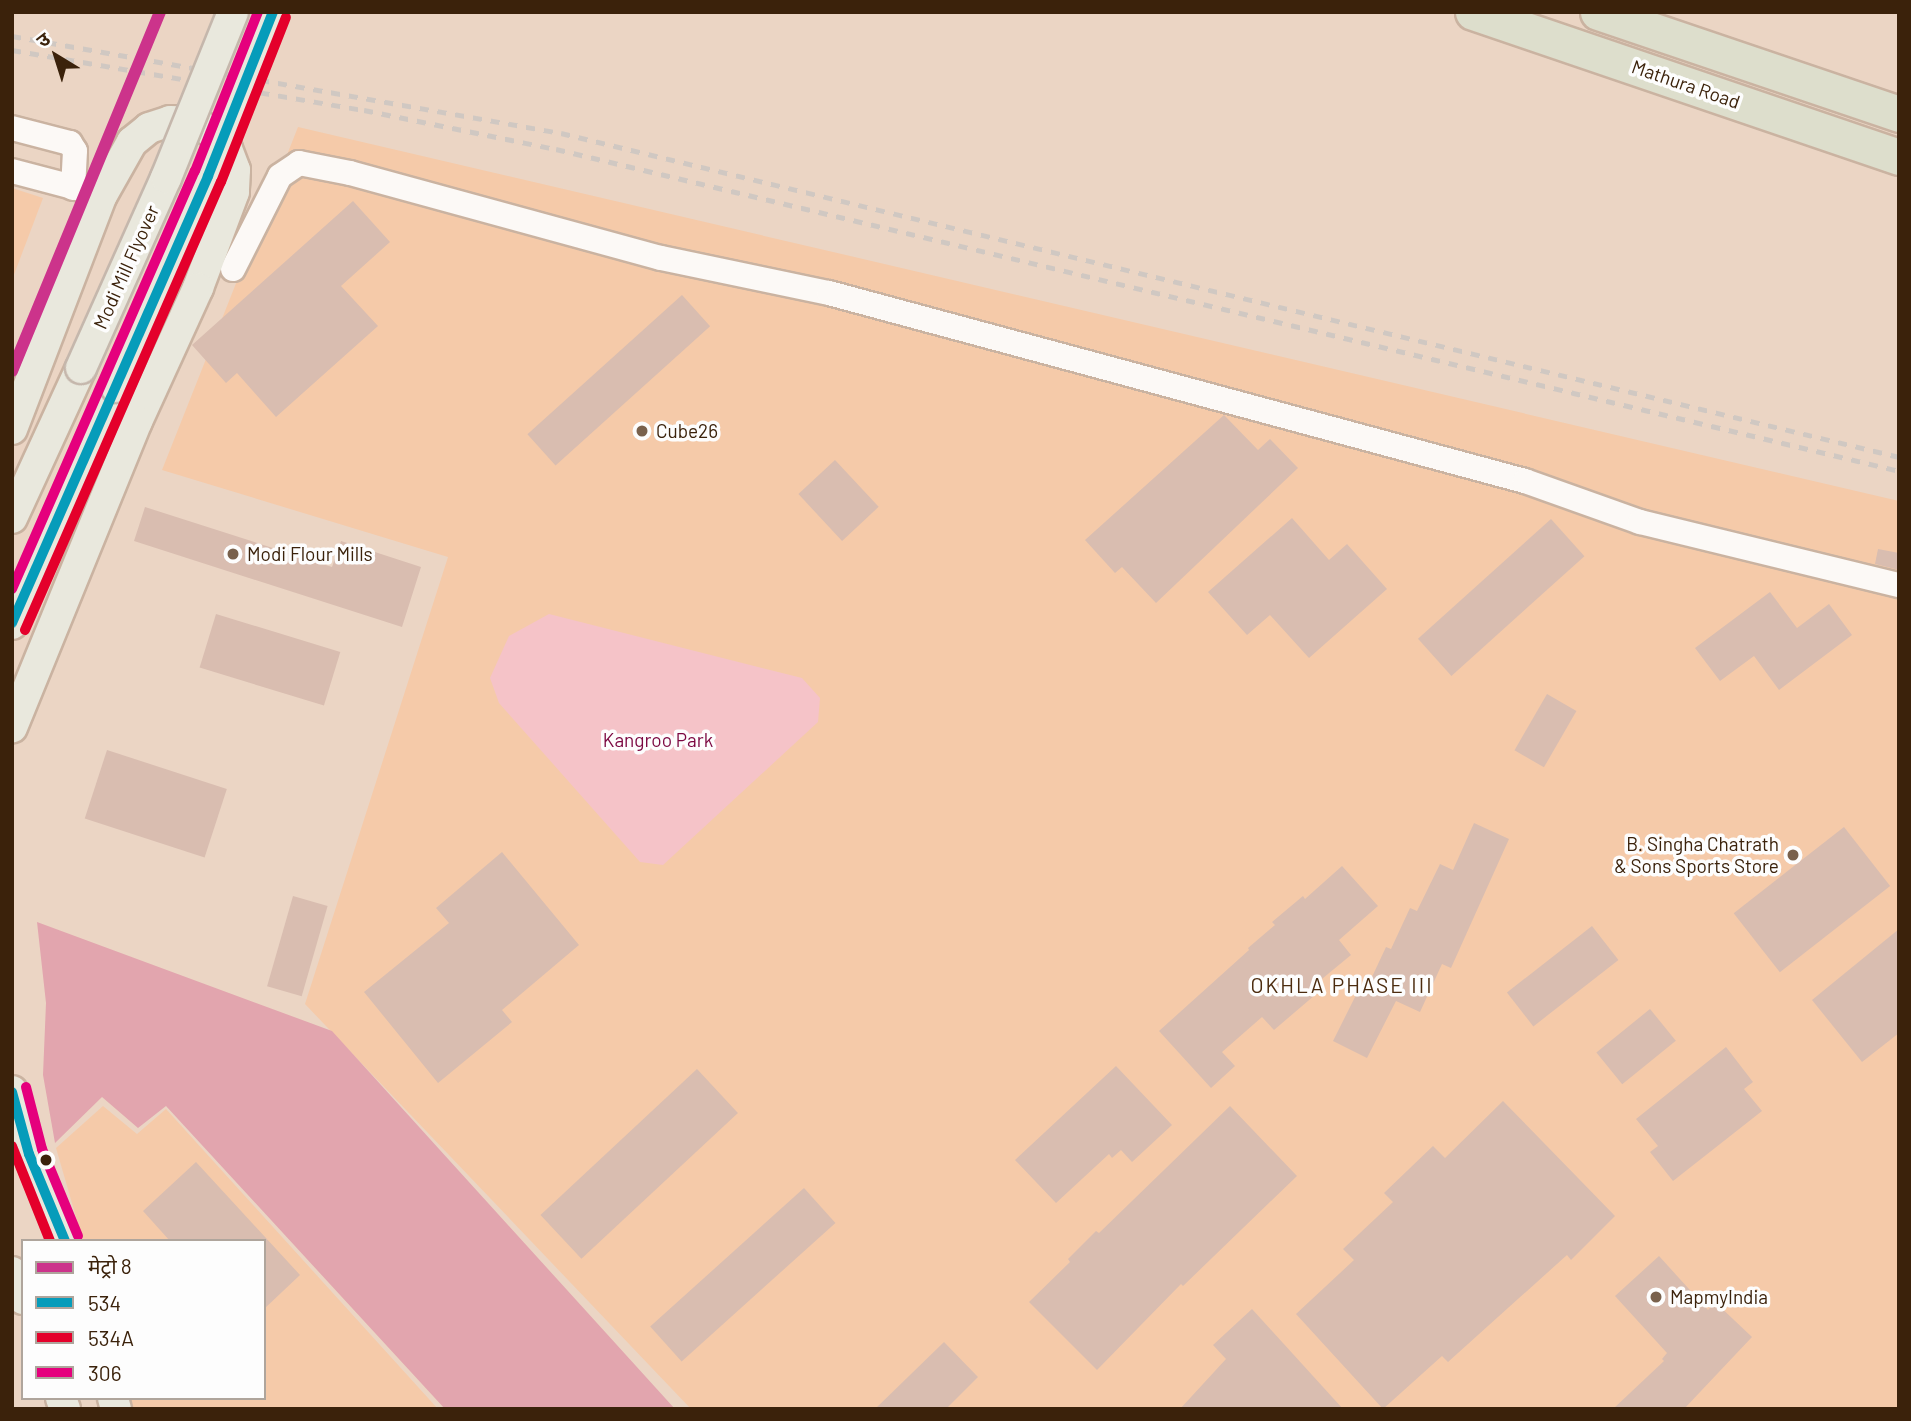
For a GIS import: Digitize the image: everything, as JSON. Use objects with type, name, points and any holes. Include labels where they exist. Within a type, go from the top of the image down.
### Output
[{"type":"highway","name":"Mathura Road","points":[[1473,12],[1899,157]]},
{"type":"highway","name":"Mathura Road","points":[[1598,12],[1899,114]]},
{"type":"main road","name":"Modi Mill Flyover","points":[[12,518],[166,178],[233,12]]},
{"type":"main road","name":"Modi Mill Flyover","points":[[12,624],[208,176],[274,12]]},
{"type":"main road","points":[[12,429],[102,195],[132,142],[149,128],[170,121],[192,122],[212,132],[227,149],[235,170],[234,192],[198,288],[137,421],[12,727]]},
{"type":"main road","points":[[12,1091],[29,1154],[64,1239]]},
{"type":"main road","points":[[12,1272],[21,1294]]},
{"type":"street","points":[[12,128],[70,142],[75,151],[73,188]]},
{"type":"street","points":[[233,268],[280,176],[299,163],[350,173],[661,258],[829,293],[1525,481],[1640,522],[1899,585]]},
{"type":"street","points":[[12,171],[102,195]]},
{"type":"shaded area","points":[[298,127],[1899,501],[1899,1409],[691,1409],[305,1004],[448,557],[162,470]]},
{"type":"shaded area","points":[[12,188],[43,198],[12,280]]},
{"type":"shaded area","points":[[37,922],[332,1031],[675,1409],[445,1409],[166,1106],[138,1128],[102,1097],[55,1143],[43,1075],[46,1003]]},
{"type":"shaded area","points":[[103,1106],[137,1134],[166,1109],[438,1409],[132,1409],[130,1400],[266,1400],[266,1239],[82,1239],[56,1148]]},
{"type":"green space","name":"Kangroo Park","points":[[549,614],[802,678],[820,698],[818,722],[663,865],[640,862],[499,703],[490,678],[509,636]]},
{"type":"building","points":[[353,201],[390,242],[341,286],[378,326],[276,417],[237,373],[226,383],[192,345]]},
{"type":"building","points":[[682,295],[710,326],[556,465],[527,434]]},
{"type":"building","points":[[1224,415],[1258,450],[1270,439],[1298,468],[1156,603],[1122,567],[1115,573],[1085,540]]},
{"type":"building","points":[[835,460],[879,507],[842,541],[798,494]]},
{"type":"building","name":"Modi Flour Mills","points":[[145,507],[332,567],[341,541],[421,567],[402,627],[134,541]]},
{"type":"building","points":[[1292,518],[1329,560],[1347,544],[1387,589],[1309,658],[1270,615],[1247,635],[1208,592]]},
{"type":"building","points":[[1551,519],[1584,556],[1451,676],[1418,639]]},
{"type":"building","points":[[1878,549],[1899,553],[1899,570],[1875,564]]},
{"type":"building","points":[[1770,592],[1797,628],[1829,604],[1852,635],[1779,690],[1754,656],[1720,681],[1695,648]]},
{"type":"building","points":[[216,614],[340,652],[324,706],[200,668]]},
{"type":"building","points":[[1547,694],[1576,711],[1544,767],[1514,750]]},
{"type":"building","points":[[107,750],[227,789],[205,857],[85,818]]},
{"type":"building","points":[[1474,823],[1509,839],[1451,968],[1442,964],[1420,1012],[1396,1001],[1367,1058],[1333,1041],[1358,991],[1364,994],[1386,947],[1391,949],[1410,908],[1417,911],[1440,864],[1453,870]]},
{"type":"building","points":[[1844,827],[1890,886],[1780,972],[1734,913]]},
{"type":"building","points":[[502,852],[579,945],[502,1010],[512,1022],[438,1083],[364,992],[449,923],[436,908]]},
{"type":"building","points":[[1342,866],[1378,906],[1339,940],[1351,955],[1317,983],[1322,989],[1274,1030],[1262,1017],[1222,1052],[1235,1066],[1211,1088],[1159,1031],[1275,925],[1272,922],[1303,896],[1305,899]]},
{"type":"building","points":[[293,896],[328,906],[302,996],[267,986]]},
{"type":"building","points":[[1592,926],[1618,960],[1533,1026],[1507,992]]},
{"type":"building","points":[[1899,929],[1899,1033],[1862,1062],[1812,1000]]},
{"type":"building","points":[[1650,1009],[1676,1041],[1622,1084],[1596,1052]]},
{"type":"building","points":[[1726,1047],[1753,1082],[1744,1089],[1762,1111],[1673,1181],[1650,1152],[1658,1146],[1636,1119]]},
{"type":"building","points":[[1116,1066],[1172,1125],[1132,1162],[1121,1150],[1112,1158],[1109,1154],[1056,1203],[1015,1160]]},
{"type":"building","points":[[697,1069],[738,1113],[581,1259],[540,1215]]},
{"type":"building","points":[[1503,1101],[1615,1216],[1571,1260],[1567,1255],[1448,1362],[1442,1356],[1383,1409],[1296,1314],[1354,1260],[1343,1249],[1393,1202],[1384,1193],[1433,1146],[1445,1158]]},
{"type":"building","points":[[1230,1106],[1297,1176],[1183,1286],[1181,1284],[1097,1370],[1029,1302],[1070,1262],[1068,1259],[1096,1231],[1099,1233]]},
{"type":"building","points":[[196,1162],[300,1275],[266,1307],[266,1239],[168,1239],[143,1211]]},
{"type":"building","points":[[804,1188],[835,1223],[682,1361],[650,1327]]},
{"type":"building","points":[[1659,1256],[1708,1310],[1715,1302],[1752,1337],[1684,1409],[1613,1409],[1664,1361],[1662,1359],[1667,1353],[1615,1296]]},
{"type":"building","points":[[1252,1309],[1343,1409],[1180,1409],[1226,1359],[1213,1345]]},
{"type":"building","points":[[944,1342],[978,1377],[946,1409],[875,1409]]},
{"type":"railway","points":[[12,36],[561,133],[1899,457]]},
{"type":"railway","points":[[12,50],[364,110],[556,149],[1899,471]]},
{"type":"metro line","name":"8","points":[[12,371],[160,12]]},
{"type":"transit line","name":"306","points":[[12,589],[195,171],[258,12]]},
{"type":"transit line","name":"534","points":[[12,623],[208,176],[273,12]]},
{"type":"transit line","name":"534A","points":[[25,630],[221,182],[286,17]]},
{"type":"transit line","name":"306","points":[[26,1087],[42,1149],[78,1236]]},
{"type":"transit line","name":"534","points":[[12,1092],[29,1154],[64,1239]]},
{"type":"transit line","name":"534A","points":[[12,1146],[49,1239]]},
{"type":"place","name":"Cube26","points":[[642,431]]},
{"type":"place","name":"Modi Flour Mills","points":[[233,554]]},
{"type":"place","name":"B. Singha Chatrath & Sons Sports Store","points":[[1793,855]]},
{"type":"place","name":"MapmyIndia","points":[[1656,1297]]},
{"type":"district","name":"OKHLA PHASE III","points":[[1342,985]]}]
